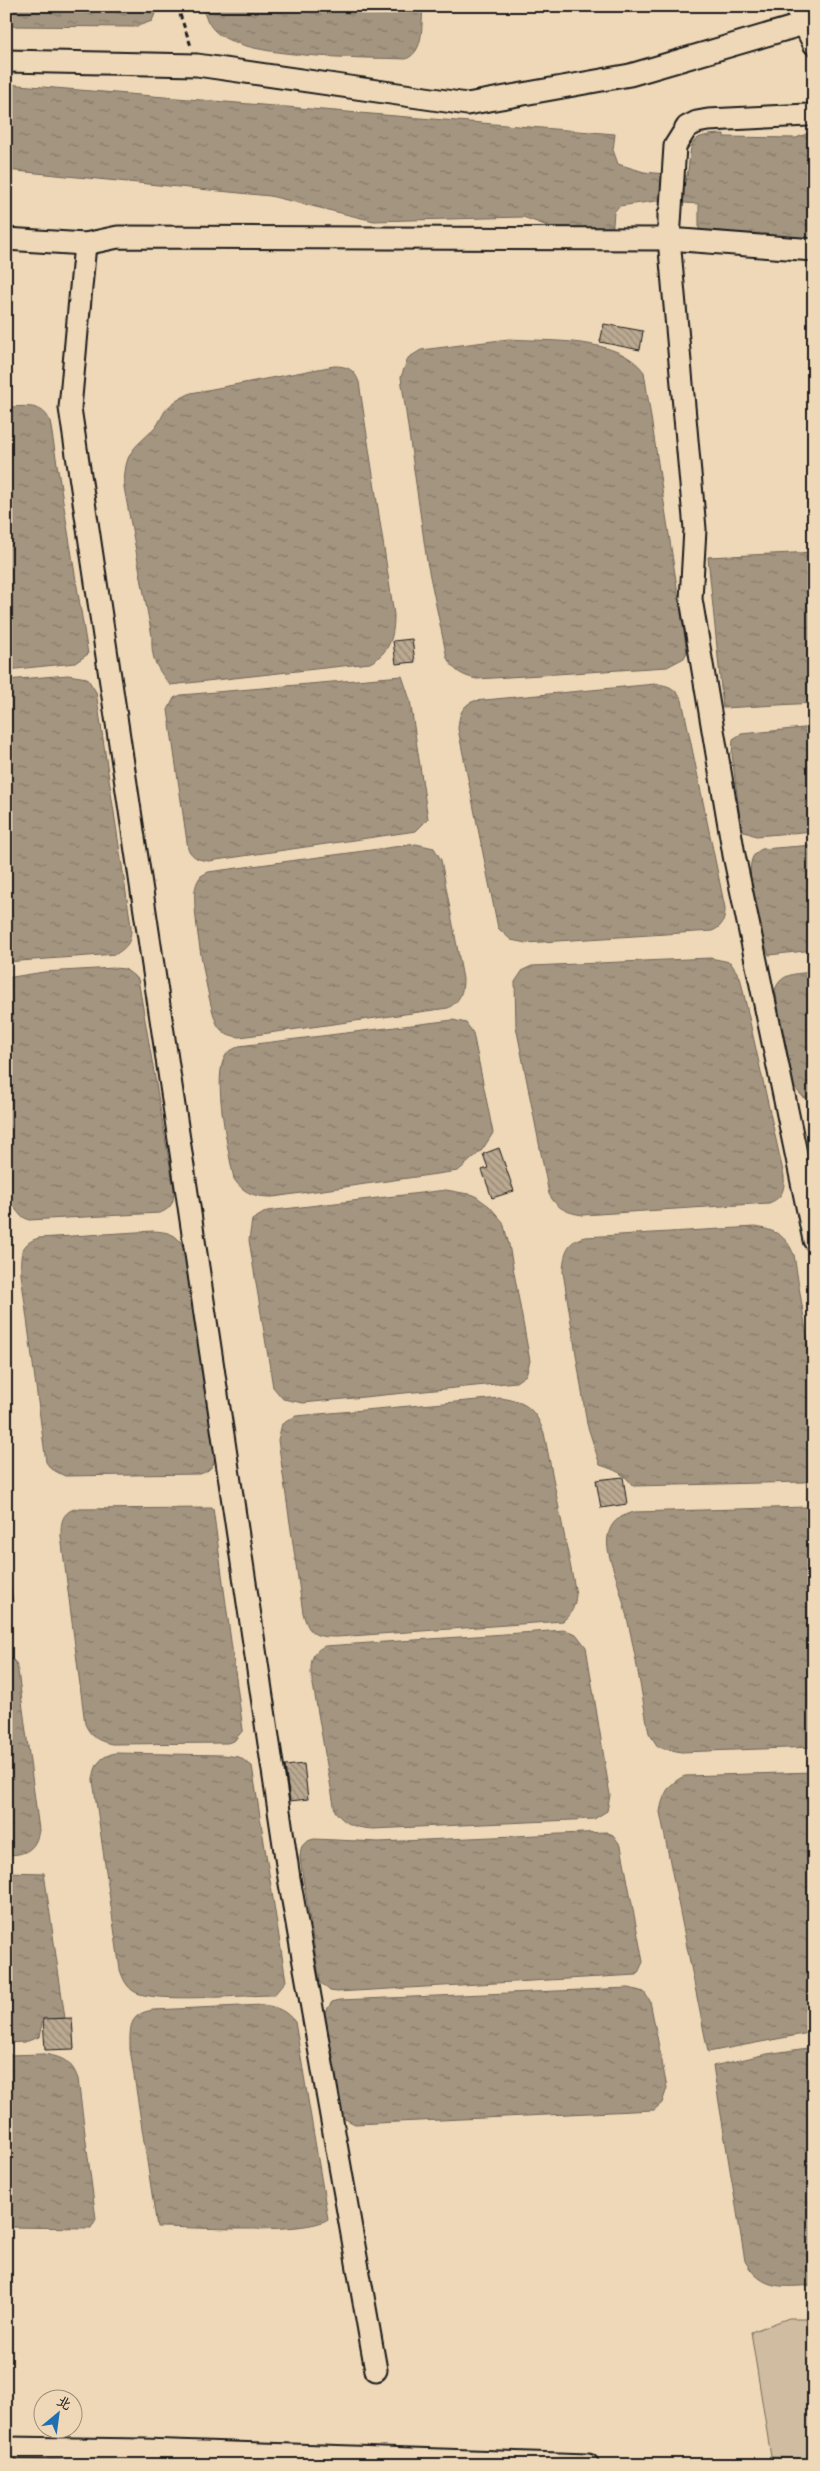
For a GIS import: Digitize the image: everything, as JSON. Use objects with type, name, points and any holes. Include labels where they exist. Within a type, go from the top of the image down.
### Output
[{"type":"street","points":[[6,61],[197,65],[468,104],[630,75],[800,15],[814,44]]},
{"type":"street","points":[[814,113],[808,115],[697,122],[687,127],[675,146],[669,239],[695,529],[691,599],[734,855],[814,1240]]},
{"type":"street","points":[[6,239],[85,244],[118,237],[669,239],[814,250]]},
{"type":"street","points":[[85,244],[70,408],[289,1878],[376,2370]]},
{"type":"street","points":[[6,2448],[330,2460],[588,2465]]},
{"type":"path","points":[[177,6],[197,65]]},
{"type":"shaded area","points":[[789,2318],[814,2318],[814,2459],[771,2457],[751,2332]]},
{"type":"water","points":[[6,6],[158,6],[152,21],[135,27],[9,26],[6,24]]},
{"type":"water","points":[[202,6],[423,6],[421,37],[416,50],[406,59],[334,57],[276,52],[250,47],[229,40],[212,28],[206,19]]},
{"type":"water","points":[[6,84],[615,134],[613,150],[618,164],[644,172],[687,176],[693,143],[702,136],[724,134],[724,137],[796,138],[814,131],[814,245],[699,240],[699,204],[656,201],[619,206],[614,212],[612,237],[564,232],[523,217],[374,221],[270,196],[6,170]]},
{"type":"water","points":[[509,339],[563,341],[601,347],[618,352],[632,360],[644,372],[687,652],[684,658],[667,667],[477,679],[459,672],[447,658],[427,562],[401,377],[408,358],[421,350]]},
{"type":"water","points":[[334,366],[349,369],[355,374],[359,382],[394,615],[390,643],[377,659],[370,663],[170,685],[158,668],[152,651],[152,636],[124,487],[126,466],[131,453],[155,428],[168,408],[191,393]]},
{"type":"water","points":[[25,406],[37,408],[47,415],[50,421],[88,654],[75,663],[6,670],[6,407]]},
{"type":"water","points":[[814,552],[814,703],[723,708],[708,557]]},
{"type":"water","points":[[68,675],[87,678],[96,692],[131,926],[130,939],[126,946],[116,954],[6,962],[6,680]]},
{"type":"water","points":[[402,676],[410,700],[428,819],[416,831],[209,861],[192,855],[188,849],[168,710],[174,698],[181,695]]},
{"type":"water","points":[[655,684],[671,688],[682,700],[725,908],[723,922],[712,931],[526,943],[511,940],[498,928],[458,729],[463,709],[474,701]]},
{"type":"water","points":[[814,727],[814,831],[756,836],[745,832],[741,827],[732,754],[733,739],[741,734]]},
{"type":"water","points":[[416,844],[434,848],[441,860],[463,979],[461,992],[455,1002],[448,1008],[240,1037],[230,1035],[221,1030],[213,1014],[209,998],[198,937],[195,890],[201,876],[208,872]]},
{"type":"water","points":[[814,845],[814,950],[769,955],[753,895],[750,871],[752,858],[762,849]]},
{"type":"water","points":[[710,958],[730,962],[740,977],[784,1176],[782,1193],[777,1199],[769,1203],[583,1215],[572,1213],[559,1207],[549,1194],[516,1026],[515,982],[523,970],[532,966]]},
{"type":"water","points":[[125,969],[138,979],[174,1189],[173,1201],[170,1207],[160,1213],[29,1220],[21,1216],[12,1205],[6,1166],[6,978],[44,972]]},
{"type":"water","points":[[814,972],[814,1100],[803,1097],[794,1087],[775,990],[781,980],[786,977]]},
{"type":"water","points":[[453,1020],[466,1023],[473,1033],[493,1133],[482,1150],[458,1171],[273,1197],[251,1194],[234,1179],[222,1115],[220,1079],[222,1065],[229,1052],[239,1046]]},
{"type":"water","points":[[446,1190],[474,1195],[489,1206],[503,1222],[509,1245],[530,1361],[526,1375],[516,1382],[303,1403],[283,1399],[273,1387],[249,1240],[252,1220],[267,1211]]},
{"type":"water","points":[[755,1227],[779,1235],[791,1248],[794,1255],[814,1381],[814,1479],[804,1482],[633,1486],[619,1472],[600,1465],[587,1424],[563,1272],[567,1249],[574,1242],[585,1237]]},
{"type":"water","points":[[153,1231],[164,1232],[176,1237],[184,1249],[216,1449],[214,1462],[211,1468],[200,1474],[65,1476],[51,1469],[46,1462],[21,1274],[22,1251],[28,1243],[39,1238]]},
{"type":"water","points":[[501,1398],[517,1402],[529,1408],[537,1418],[544,1433],[576,1594],[573,1609],[569,1615],[563,1621],[337,1637],[314,1633],[308,1626],[303,1613],[278,1440],[282,1424],[296,1416]]},
{"type":"water","points":[[213,1508],[243,1730],[234,1741],[227,1743],[112,1744],[99,1740],[92,1735],[85,1724],[61,1536],[64,1517],[74,1509]]},
{"type":"water","points":[[814,1508],[814,1747],[681,1752],[658,1747],[649,1733],[622,1596],[609,1555],[607,1543],[613,1524],[622,1517],[634,1512]]},
{"type":"water","points":[[6,1551],[13,1603],[6,1607]]},
{"type":"water","points":[[565,1630],[576,1634],[586,1647],[610,1795],[607,1811],[594,1819],[373,1829],[352,1825],[339,1816],[335,1811],[311,1673],[312,1660],[317,1651],[325,1646]]},
{"type":"water","points":[[6,1653],[16,1663],[18,1671],[39,1830],[38,1837],[29,1850],[19,1854],[6,1855]]},
{"type":"water","points":[[115,1753],[223,1755],[239,1757],[252,1766],[286,1981],[274,1995],[202,1998],[161,1997],[135,1992],[127,1985],[120,1970],[93,1780],[99,1762]]},
{"type":"water","points":[[814,1772],[814,2032],[708,2052],[660,1812],[663,1800],[670,1786],[685,1776]]},
{"type":"water","points":[[606,1832],[613,1835],[621,1846],[643,1962],[637,1975],[337,1992],[330,1991],[320,1982],[300,1859],[300,1851],[304,1843],[314,1839],[379,1842]]},
{"type":"water","points":[[6,1872],[44,1873],[65,2018],[43,2019],[39,2037],[25,2042],[6,2043]]},
{"type":"water","points":[[629,1988],[644,1992],[650,2001],[667,2088],[662,2103],[654,2110],[355,2124],[341,2117],[323,2015],[332,2002],[340,2000]]},
{"type":"water","points":[[263,2005],[281,2010],[295,2022],[328,2219],[316,2224],[273,2229],[157,2227],[130,2049],[132,2023],[139,2015],[153,2010]]},
{"type":"water","points":[[814,2047],[814,2285],[774,2285],[759,2278],[745,2261],[713,2066],[767,2054]]},
{"type":"water","points":[[44,2054],[66,2061],[73,2068],[78,2079],[96,2219],[91,2228],[6,2227],[6,2055]]},
{"type":"building","points":[[604,324],[643,331],[640,350],[600,342]]},
{"type":"building","points":[[412,639],[415,662],[396,664],[393,641]]},
{"type":"building","points":[[499,1148],[514,1191],[492,1198],[482,1170],[488,1168],[483,1154]]},
{"type":"building","points":[[623,1477],[627,1504],[601,1508],[596,1480]]},
{"type":"building","points":[[304,1764],[308,1799],[290,1801],[285,1766]]},
{"type":"building","points":[[72,2018],[74,2049],[45,2050],[43,2019]]}]
